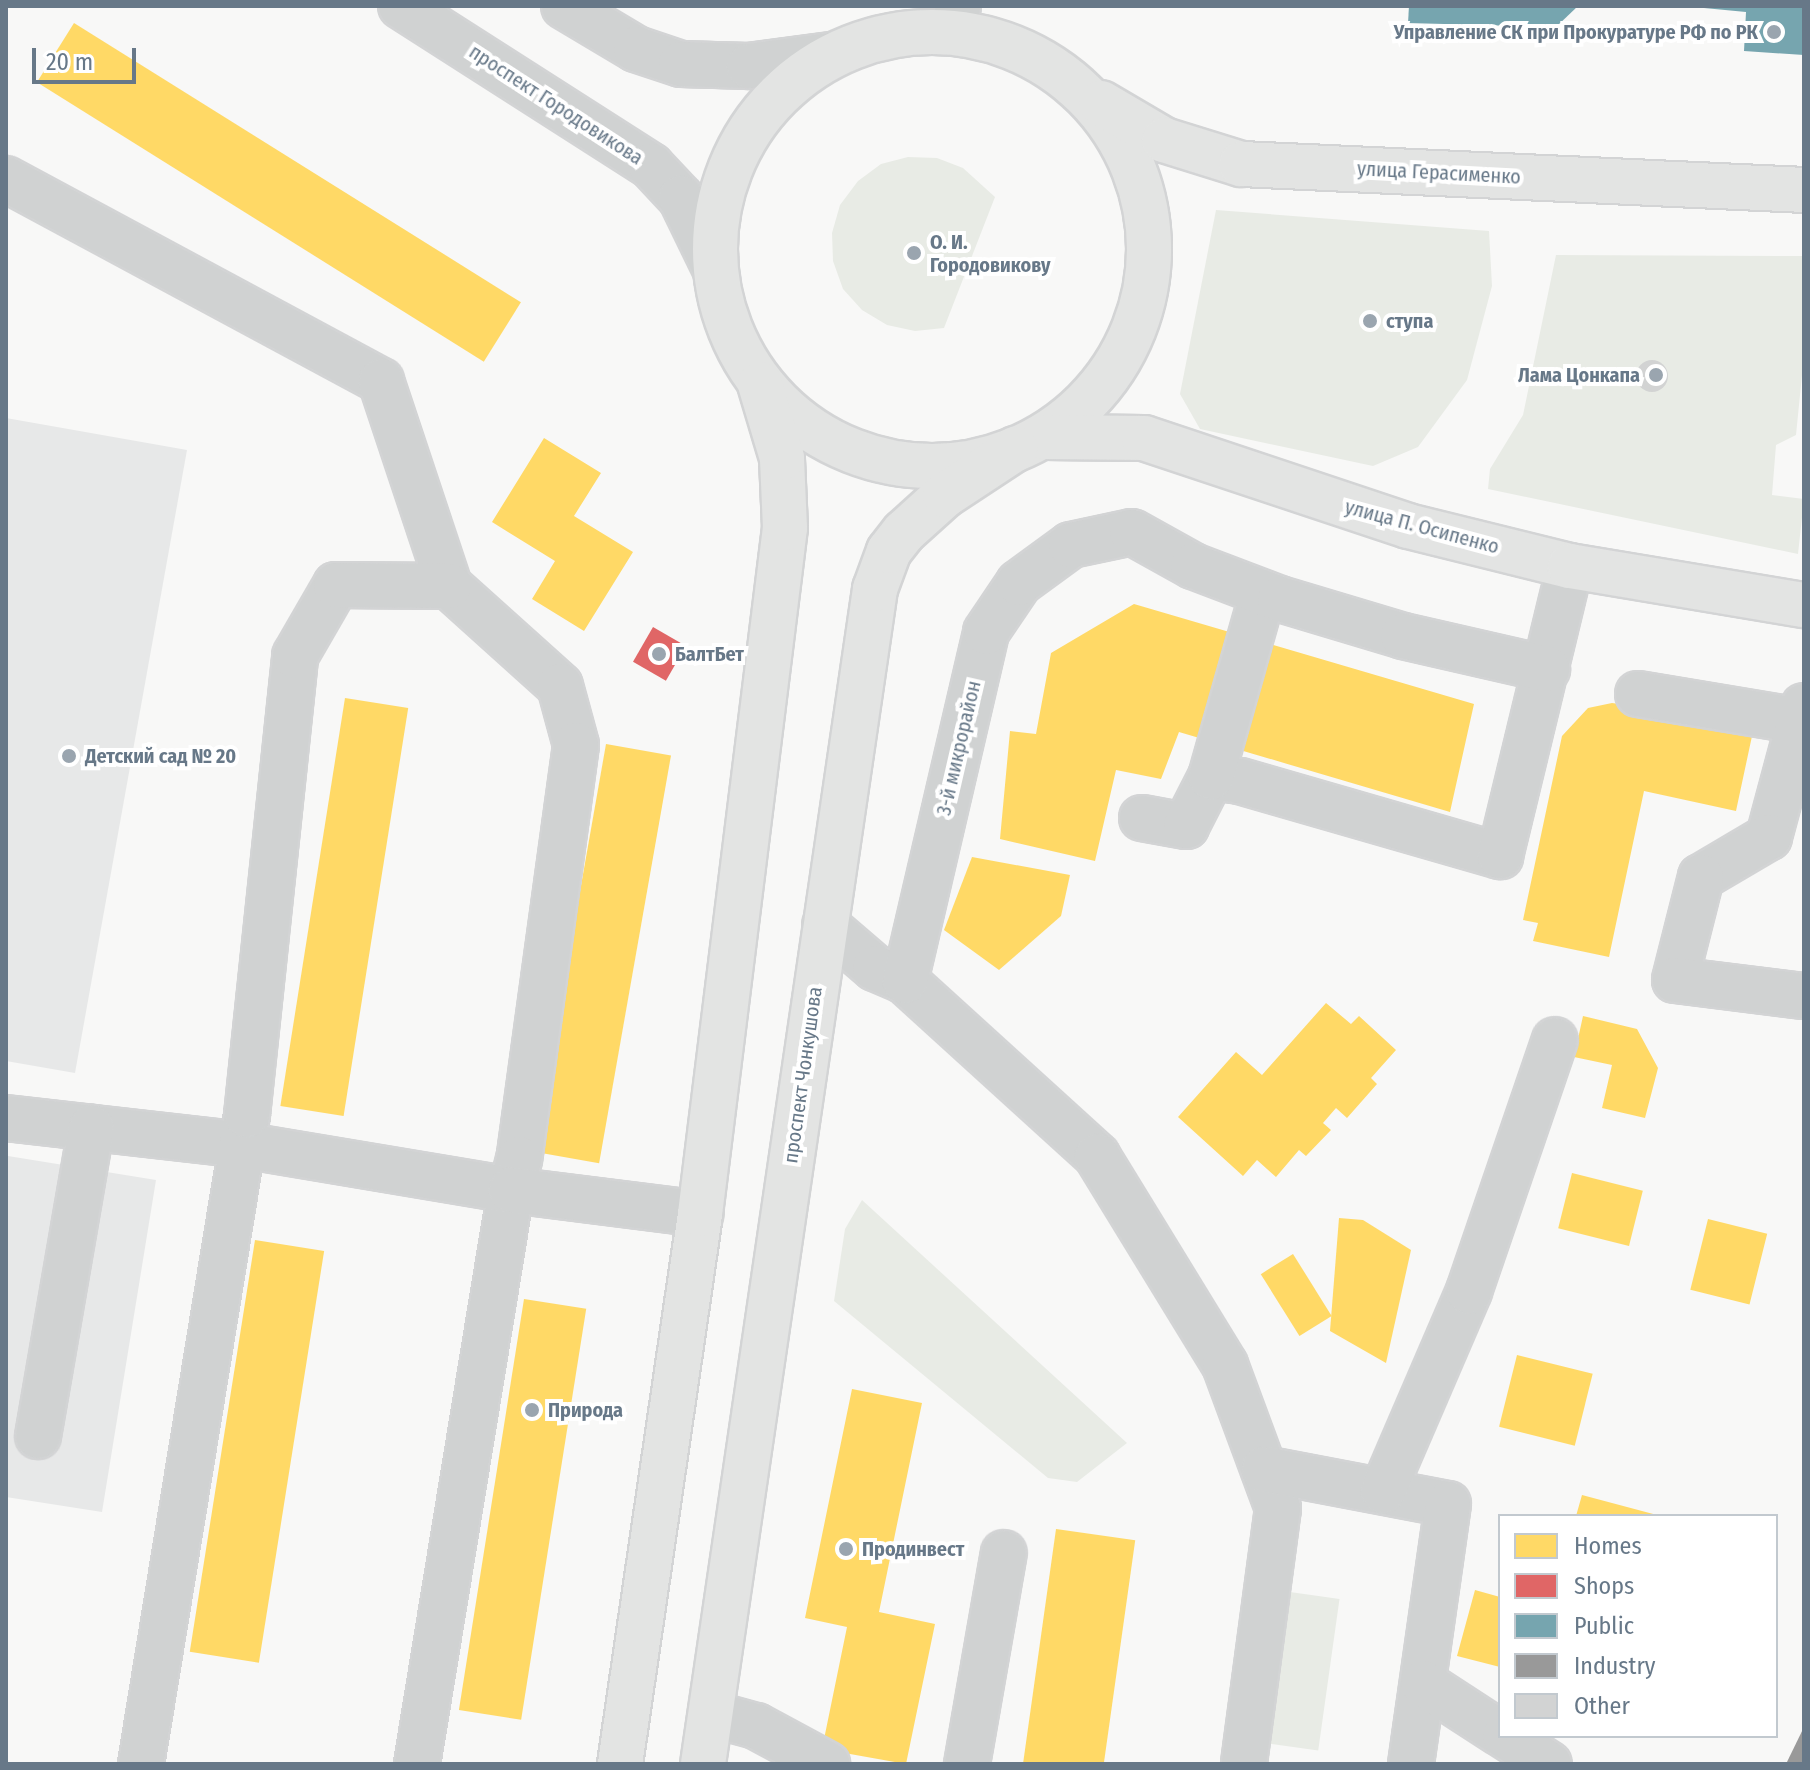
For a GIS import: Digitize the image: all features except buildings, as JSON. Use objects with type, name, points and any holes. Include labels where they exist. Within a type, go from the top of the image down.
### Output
[{"type":"main road","name":"улица Герасименко","points":[[760,384],[729,328],[714,266],[719,202],[742,143],[780,92],[831,55],[891,34],[956,19],[1027,51],[1089,95],[1164,140],[1241,164],[1804,190]]},
{"type":"main road","points":[[760,384],[805,428],[861,457],[924,468],[987,461],[1030,443],[1094,396],[1129,343],[1148,283],[1149,219],[1131,158],[1089,95]]},
{"type":"main road","points":[[620,1764],[700,1214],[785,528],[782,458],[760,384]]},
{"type":"main road","name":"улица П. Осипенко","points":[[1030,443],[1144,438],[1408,526],[1570,566],[1804,605]]},
{"type":"main road","name":"проспект Чонкушова","points":[[703,1764],[875,589],[889,551],[904,532],[945,495],[1030,443]]},
{"type":"street","name":"проспект Городовикова","points":[[401,6],[651,166],[681,198],[714,266]]},
{"type":"street","points":[[564,6],[636,49],[681,64],[749,66],[831,55]]},
{"type":"street","points":[[6,179],[381,381],[449,586],[560,686],[576,745],[519,1159],[511,1190],[417,1764]]},
{"type":"street","name":"3-й микрорайон","points":[[905,981],[986,632],[1019,583],[1071,545],[1132,532],[1193,566],[1263,593],[1403,636],[1547,669]]},
{"type":"street","points":[[1211,777],[1240,781],[1500,856],[1570,566]]},
{"type":"street","points":[[141,1764],[242,1145],[295,656],[336,585],[449,586]]},
{"type":"street","points":[[1142,818],[1186,826],[1211,777],[1263,593]]},
{"type":"street","points":[[1638,694],[1802,714],[1769,837],[1701,877],[1675,980],[1804,996]]},
{"type":"street","points":[[825,925],[875,968],[905,981],[1097,1156],[1225,1365],[1278,1508],[1244,1764]]},
{"type":"street","points":[[1383,1491],[1469,1291],[1555,1040]]},
{"type":"street","points":[[6,1118],[242,1145],[511,1190],[700,1214]]},
{"type":"street","points":[[38,1436],[91,1128]]},
{"type":"street","points":[[1264,1469],[1448,1504],[1411,1764]]},
{"type":"street","points":[[967,1764],[974,1744],[1004,1553]]},
{"type":"street","points":[[1423,1683],[1498,1732]]},
{"type":"street","points":[[712,1714],[756,1726],[827,1764]]},
{"type":"street","points":[[1508,1738],[1549,1764]]},
{"type":"shaded area","points":[[908,157],[937,158],[963,168],[995,197],[944,328],[915,331],[887,325],[862,310],[843,289],[833,261],[832,233],[840,205],[858,181],[881,164]]},
{"type":"shaded area","points":[[1216,210],[1489,231],[1492,286],[1467,380],[1418,447],[1373,466],[1200,429],[1180,394]]},
{"type":"shaded area","points":[[1556,255],[1804,256],[1804,355],[1796,435],[1776,445],[1772,495],[1804,499],[1798,554],[1488,489],[1490,469],[1523,415]]},
{"type":"shaded area","name":"Детский сад № 20","points":[[6,418],[187,450],[75,1073],[6,1061]]},
{"type":"shaded area","points":[[8,1156],[156,1180],[102,1512],[6,1497]]},
{"type":"shaded area","points":[[862,1200],[1127,1443],[1077,1482],[1048,1478],[834,1301],[845,1229]]},
{"type":"shaded area","points":[[1290,1592],[1340,1599],[1318,1750],[1269,1744]]},
{"type":"place","name":"Управление СК при Прокуратуре РФ по РК","points":[[1774,32]]},
{"type":"place","name":"О. И. Городовикову","points":[[914,253]]},
{"type":"place","name":"ступа","points":[[1370,321]]},
{"type":"place","name":"Лама Цонкапа","points":[[1656,375]]},
{"type":"place","name":"БалтБет","points":[[659,654]]},
{"type":"place","name":"Детский сад № 20","points":[[69,756]]},
{"type":"place","name":"Природа","points":[[532,1410]]},
{"type":"place","name":"Продинвест","points":[[846,1549]]}]
